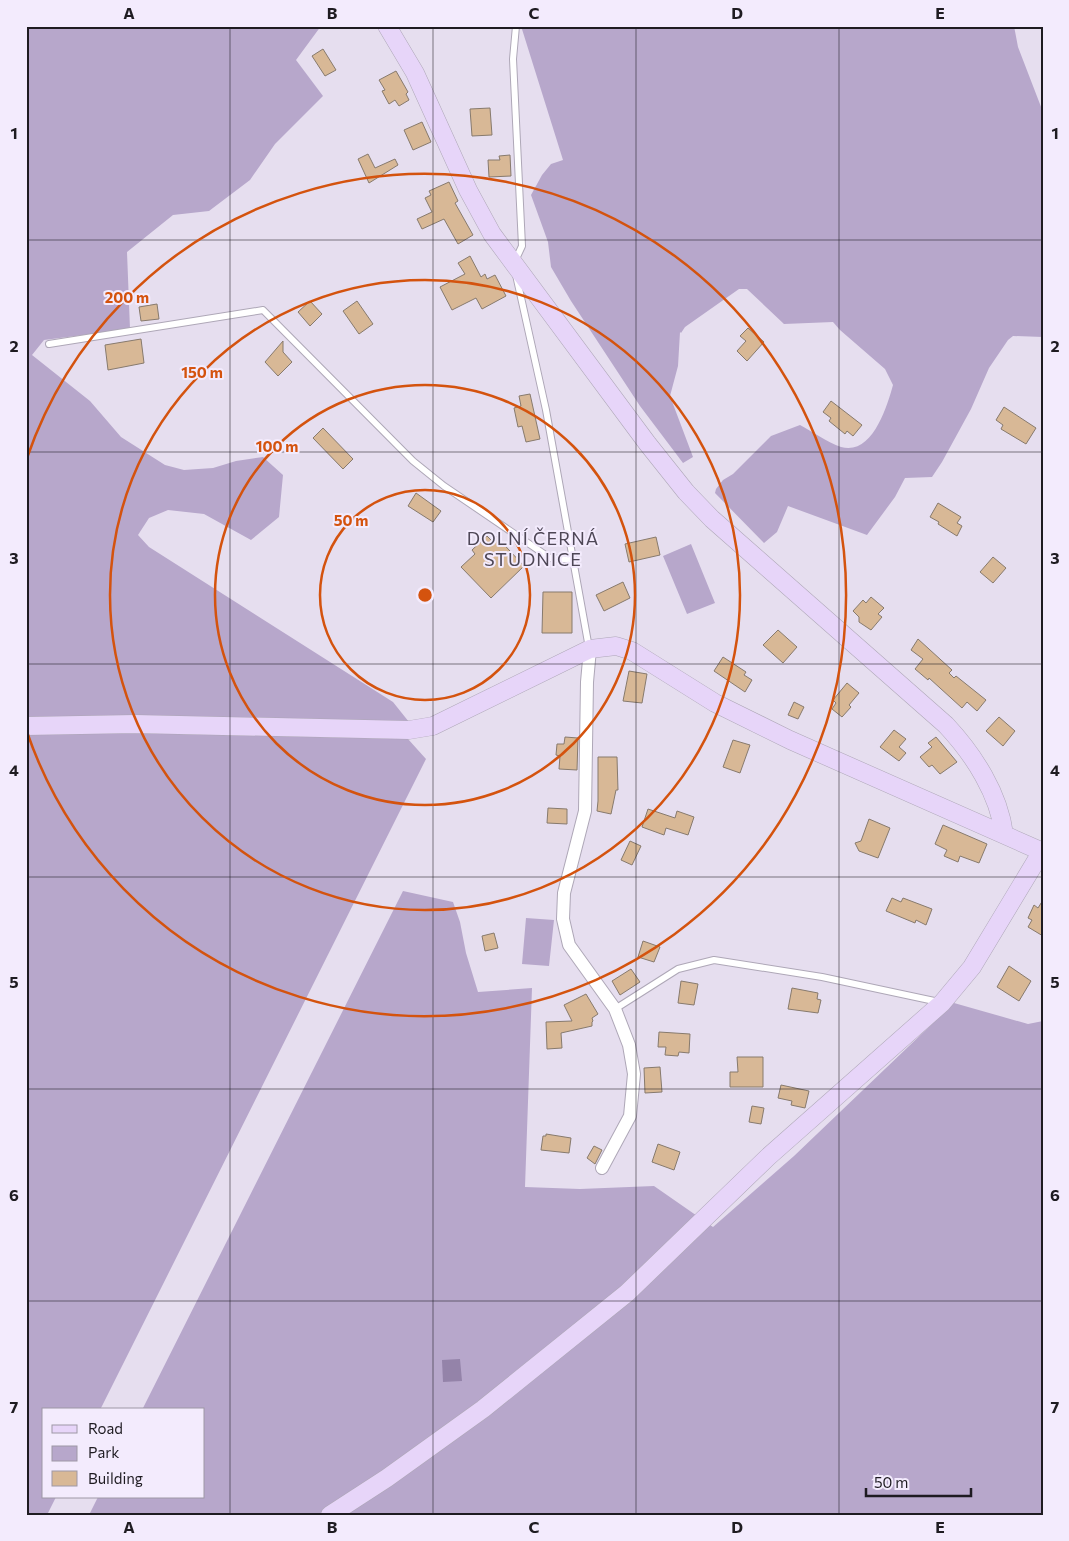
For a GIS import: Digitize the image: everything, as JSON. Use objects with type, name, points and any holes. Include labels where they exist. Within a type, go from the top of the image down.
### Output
[{"type":"street","points":[[387,26],[414,73],[468,190],[492,234],[647,443],[686,492],[712,519],[946,725],[960,740],[998,805],[1004,834]]},
{"type":"street","points":[[26,726],[135,724],[408,730],[433,726],[590,649],[616,646],[632,650],[724,707],[790,740],[1043,851],[972,967],[942,1003],[768,1157],[628,1292],[483,1409],[387,1478],[330,1515]]},
{"type":"street","points":[[590,649],[587,682],[585,811],[564,892],[563,919],[569,945],[614,1009],[629,1045],[634,1074],[630,1116],[602,1168]]},
{"type":"lane","points":[[516,26],[512,59],[522,246],[513,264],[546,410],[590,649]]},
{"type":"lane","points":[[49,344],[263,310],[413,461],[452,491],[550,558],[573,560]]},
{"type":"lane","points":[[614,1009],[678,968],[714,960],[822,977],[942,1003]]},
{"type":"green space","points":[[26,26],[321,26],[296,60],[323,96],[275,144],[250,180],[209,211],[173,215],[127,252],[130,329],[44,340],[32,355],[90,401],[121,437],[165,465],[184,470],[213,468],[236,461],[263,457],[283,475],[279,517],[251,540],[204,514],[168,510],[149,518],[138,535],[149,547],[393,702],[409,722],[26,717]]},
{"type":"green space","points":[[521,26],[1014,26],[1018,47],[1043,112],[1043,337],[1013,336],[1008,340],[989,368],[971,409],[932,477],[905,478],[895,497],[867,535],[788,506],[777,532],[764,543],[715,493],[723,480],[733,474],[771,436],[800,425],[836,445],[852,448],[861,444],[876,428],[887,405],[893,385],[885,369],[833,322],[784,324],[747,289],[739,289],[685,327],[680,332],[678,366],[670,396],[693,457],[683,463],[640,406],[551,267],[548,242],[531,195],[542,175],[551,164],[563,160]]},
{"type":"green space","points":[[691,544],[715,603],[687,614],[663,556]]},
{"type":"green space","points":[[135,733],[408,739],[426,759],[101,1408],[42,1408],[42,1498],[56,1498],[47,1515],[26,1515],[26,734]]},
{"type":"green space","points":[[403,891],[453,902],[478,992],[532,988],[525,1187],[580,1189],[654,1186],[713,1227],[794,1156],[954,1003],[1028,1024],[1043,1021],[1043,1515],[89,1515],[98,1498],[205,1498],[205,1408],[143,1408]]},
{"type":"green space","points":[[526,918],[554,920],[549,966],[522,964]]},
{"type":"shaded area","points":[[460,1359],[462,1381],[443,1382],[442,1360]]},
{"type":"building","points":[[323,49],[336,70],[325,76],[312,56]]},
{"type":"building","points":[[396,71],[408,92],[406,94],[409,100],[399,106],[395,100],[389,104],[382,91],[385,90],[379,80]]},
{"type":"building","points":[[490,108],[492,135],[472,136],[470,109]]},
{"type":"building","points":[[422,122],[431,142],[413,150],[404,130]]},
{"type":"building","points":[[368,154],[375,168],[395,159],[398,165],[369,183],[358,159]]},
{"type":"building","points":[[510,155],[511,176],[489,177],[488,160],[500,160],[499,156]]},
{"type":"building","points":[[449,182],[458,201],[455,203],[473,235],[458,244],[444,219],[422,229],[417,219],[432,212],[425,198],[431,195],[429,191]]},
{"type":"building","points":[[470,256],[481,277],[485,274],[487,279],[495,275],[506,296],[482,309],[476,298],[452,310],[440,287],[465,274],[458,263]]},
{"type":"building","points":[[310,301],[322,314],[310,326],[298,312]]},
{"type":"building","points":[[357,301],[373,324],[359,334],[343,311]]},
{"type":"building","points":[[157,304],[159,319],[141,321],[139,307]]},
{"type":"building","points":[[748,328],[764,342],[747,361],[737,351],[746,341],[740,336]]},
{"type":"building","points":[[141,339],[144,363],[108,370],[105,345]]},
{"type":"building","points":[[283,341],[283,352],[292,362],[278,376],[265,362]]},
{"type":"building","points":[[530,394],[540,439],[526,442],[522,426],[518,427],[514,408],[521,406],[519,396]]},
{"type":"building","points":[[831,401],[862,425],[853,436],[847,431],[845,434],[829,421],[831,418],[823,412]]},
{"type":"building","points":[[1004,407],[1036,428],[1026,444],[1001,429],[1003,425],[996,420]]},
{"type":"building","points":[[323,428],[353,459],[343,469],[313,438]]},
{"type":"building","points":[[416,493],[441,511],[433,522],[408,506]]},
{"type":"building","points":[[938,503],[961,517],[957,523],[962,526],[957,536],[930,517]]},
{"type":"building","points":[[495,535],[524,566],[491,598],[461,567],[475,554],[472,550],[487,536],[491,540]]},
{"type":"building","points":[[656,537],[660,555],[629,562],[625,544]]},
{"type":"building","points":[[993,557],[1006,568],[993,583],[980,572]]},
{"type":"building","points":[[623,582],[630,598],[604,611],[596,595]]},
{"type":"building","points":[[543,592],[572,592],[572,633],[542,633]]},
{"type":"building","points":[[871,597],[884,608],[878,614],[882,617],[871,630],[859,622],[859,617],[853,611],[863,600],[866,603]]},
{"type":"building","points":[[778,630],[797,647],[783,663],[763,645]]},
{"type":"building","points":[[918,639],[952,670],[949,673],[954,678],[956,676],[986,700],[977,711],[967,702],[962,708],[929,678],[928,680],[915,669],[923,659],[911,650]]},
{"type":"building","points":[[723,657],[746,672],[744,675],[752,680],[745,692],[714,671]]},
{"type":"building","points":[[629,671],[647,674],[642,703],[623,701]]},
{"type":"building","points":[[847,683],[859,693],[849,705],[851,707],[842,717],[832,709],[836,703],[833,700]]},
{"type":"building","points":[[794,702],[804,707],[798,719],[788,715]]},
{"type":"building","points":[[999,717],[1015,731],[1003,746],[986,731]]},
{"type":"building","points":[[894,730],[906,739],[899,747],[906,753],[899,761],[880,747]]},
{"type":"building","points":[[565,737],[578,738],[577,770],[559,769],[560,756],[556,755],[557,744],[564,744]]},
{"type":"building","points":[[936,737],[957,762],[940,774],[932,765],[929,767],[920,757],[932,747],[928,743]]},
{"type":"building","points":[[733,740],[750,745],[740,773],[723,767]]},
{"type":"building","points":[[598,757],[617,757],[618,790],[616,790],[611,814],[597,811]]},
{"type":"building","points":[[548,808],[567,809],[567,824],[547,823]]},
{"type":"building","points":[[648,809],[675,818],[677,811],[694,817],[688,835],[666,828],[664,835],[642,827]]},
{"type":"building","points":[[869,819],[890,828],[878,858],[859,851],[855,843],[861,841]]},
{"type":"building","points":[[943,825],[987,844],[979,863],[960,856],[958,862],[944,856],[947,850],[935,844]]},
{"type":"building","points":[[630,841],[641,846],[632,865],[621,860]]},
{"type":"building","points":[[892,898],[901,902],[903,898],[932,909],[926,925],[916,920],[915,923],[886,911]]},
{"type":"building","points":[[1043,900],[1043,936],[1028,927],[1032,920],[1028,918],[1034,905],[1038,908]]},
{"type":"building","points":[[494,933],[498,948],[485,951],[482,936]]},
{"type":"building","points":[[643,941],[660,947],[654,962],[638,957]]},
{"type":"building","points":[[1009,966],[1031,981],[1019,1001],[997,987]]},
{"type":"building","points":[[631,969],[640,982],[620,995],[612,981]]},
{"type":"building","points":[[681,981],[698,984],[694,1005],[678,1003]]},
{"type":"building","points":[[792,988],[818,993],[817,999],[821,1000],[818,1013],[788,1009]]},
{"type":"building","points":[[586,994],[598,1014],[592,1018],[592,1026],[561,1033],[562,1048],[547,1049],[546,1022],[572,1021],[564,1005]]},
{"type":"building","points":[[659,1032],[690,1034],[689,1053],[679,1052],[678,1056],[665,1055],[666,1047],[658,1047]]},
{"type":"building","points":[[737,1057],[763,1057],[763,1087],[730,1087],[730,1072],[738,1072]]},
{"type":"building","points":[[660,1067],[662,1092],[645,1093],[644,1068]]},
{"type":"building","points":[[781,1085],[809,1091],[805,1108],[791,1105],[792,1101],[778,1098]]},
{"type":"building","points":[[752,1106],[764,1108],[761,1124],[749,1122]]},
{"type":"building","points":[[546,1134],[571,1138],[569,1153],[541,1150],[543,1136],[546,1136]]},
{"type":"building","points":[[658,1144],[680,1152],[674,1170],[652,1162]]},
{"type":"building","points":[[594,1146],[602,1150],[595,1164],[587,1158]]},
{"type":"district","name":"DOLNÍ ČERNÁ STUDNICE","points":[[533,549]]}]
